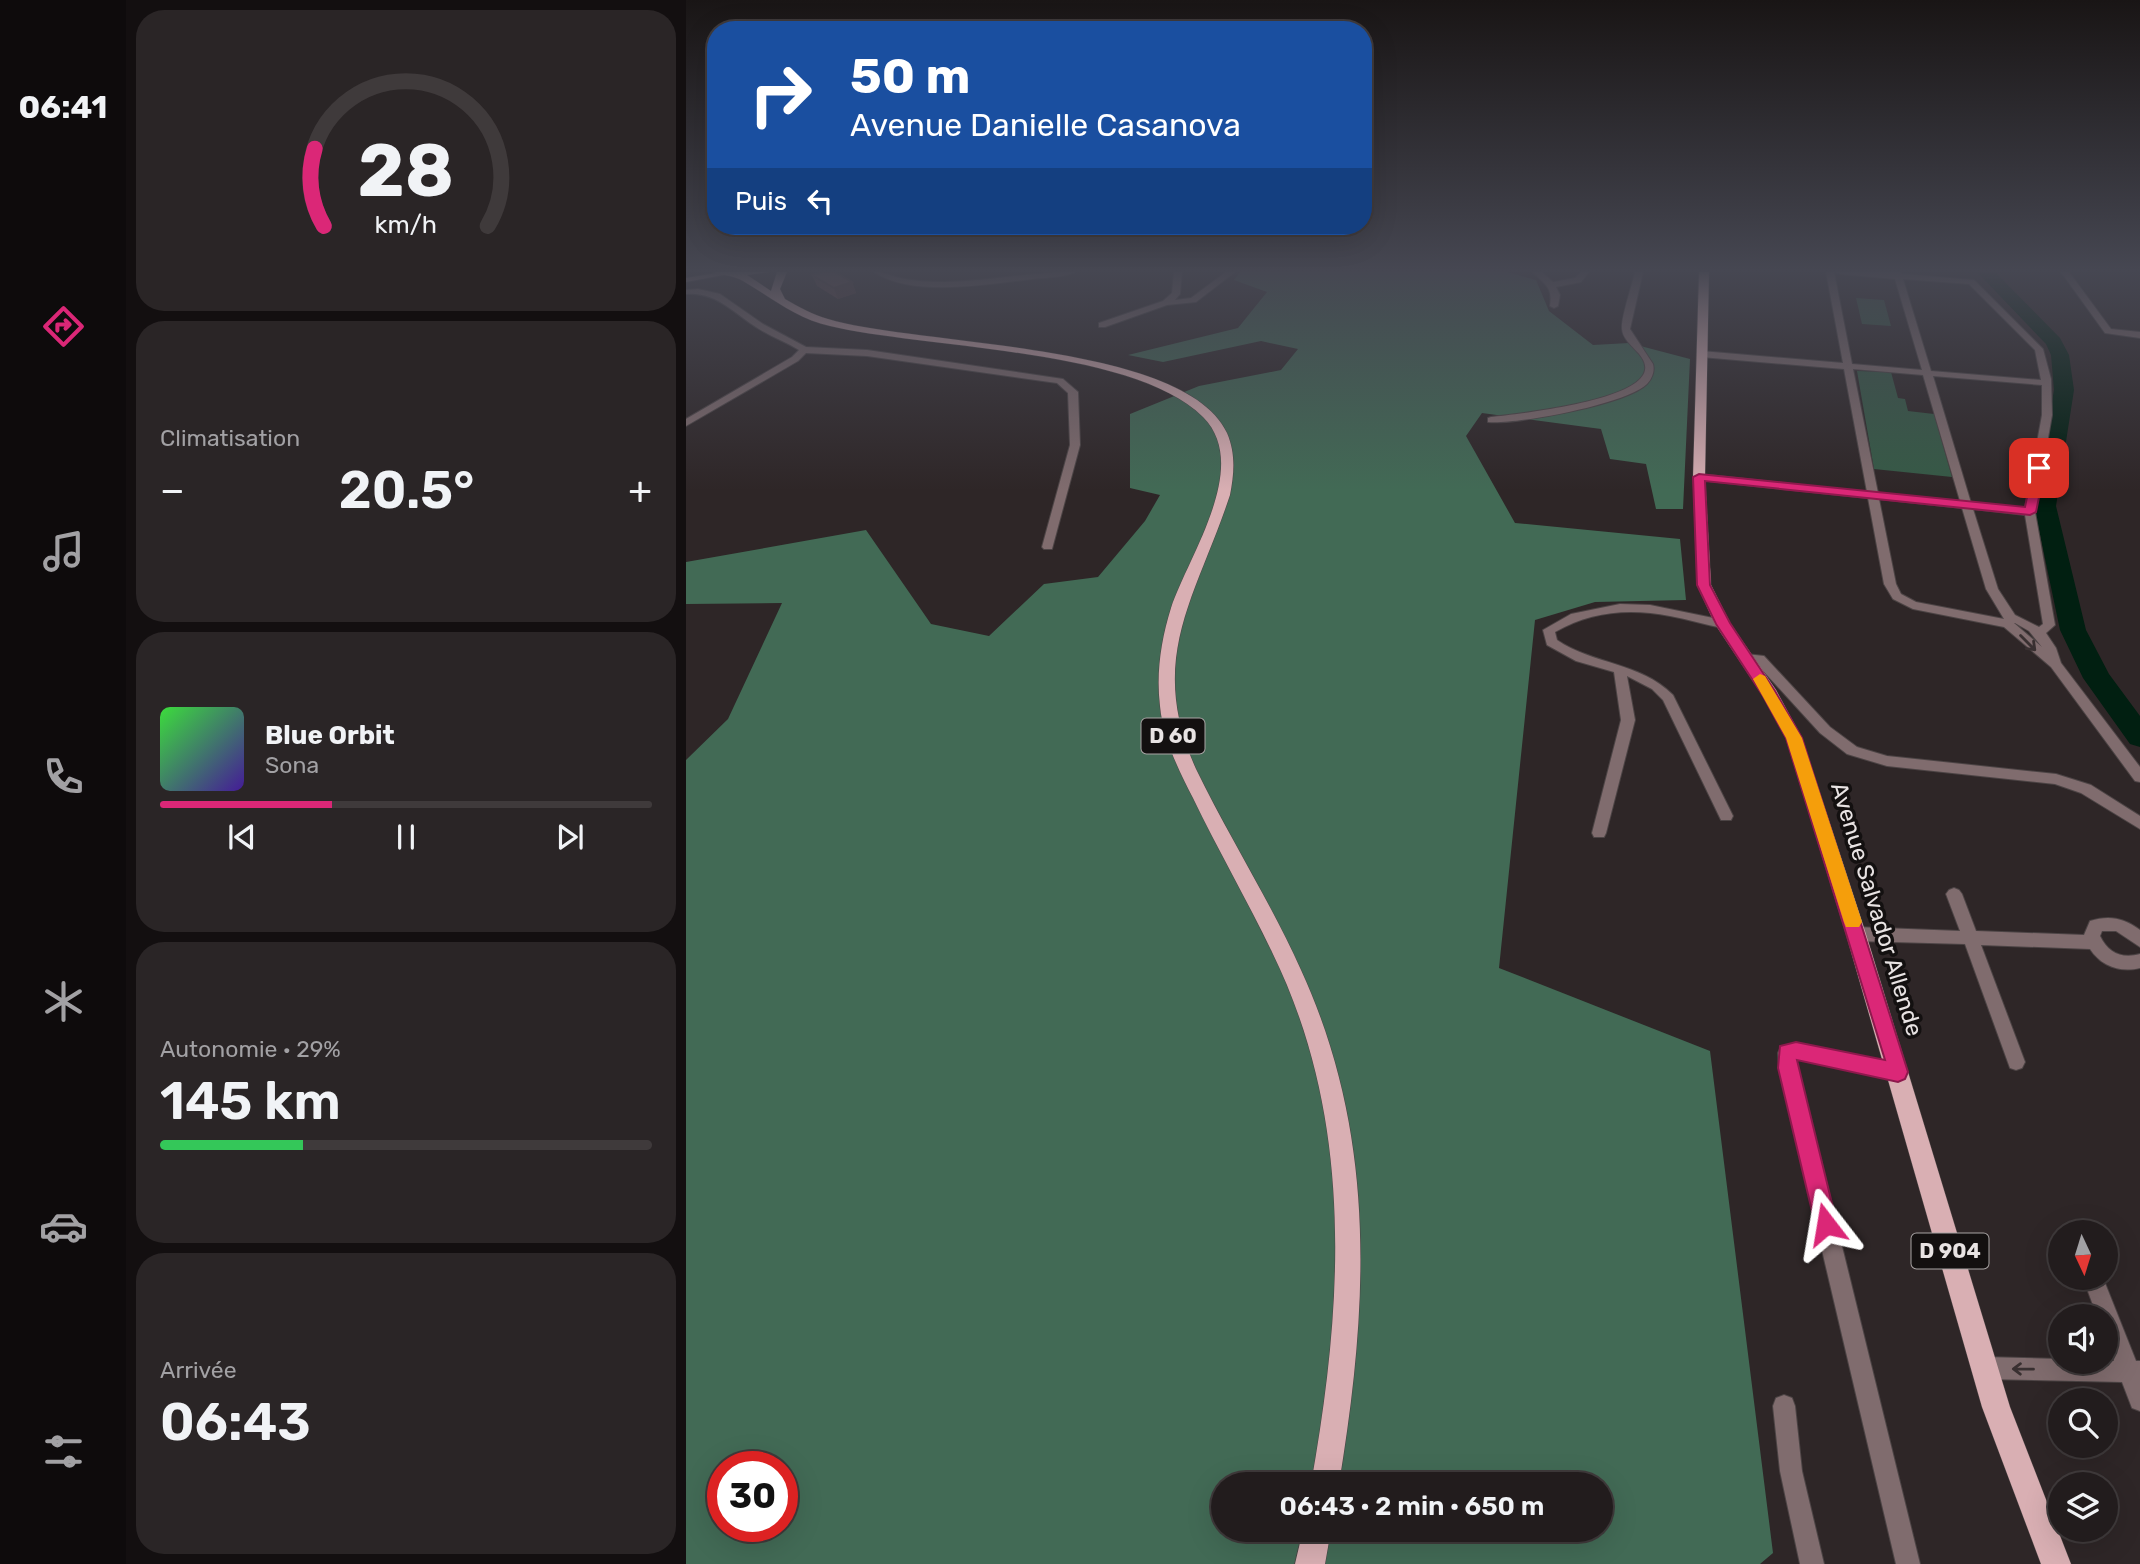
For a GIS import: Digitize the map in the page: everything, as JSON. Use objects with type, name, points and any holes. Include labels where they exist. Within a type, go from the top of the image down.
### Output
[{"type":"main road","name":"D 60","points":[[962,345],[1087,364],[1150,379],[1207,414],[1223,441],[1228,456],[1226,491],[1189,580],[1170,636],[1167,701],[1173,737],[1212,820],[1292,973],[1326,1057],[1343,1147],[1352,1261],[1342,1396],[1327,1472]]},
{"type":"main road","name":"Avenue Salvador Allende","points":[[1701,345],[1699,477],[1703,585],[1723,624],[1794,738],[1856,933],[1996,1406],[2056,1564]]},
{"type":"street","points":[[795,345],[804,350],[867,353],[1060,381],[1073,391],[1076,432],[1048,547]]},
{"type":"street","points":[[1491,420],[1604,401],[1640,386],[1650,372],[1636,345]]},
{"type":"street","points":[[1845,345],[1871,495],[1890,584],[1897,596],[1913,605],[2014,621],[2038,633],[2053,650],[2055,664]]},
{"type":"street","points":[[1919,345],[1992,589],[2002,608],[2055,664],[2140,777]]},
{"type":"street","points":[[2035,345],[2039,349],[2046,383],[2047,415],[2030,512],[2044,609],[2049,625],[2038,633]]},
{"type":"street","points":[[686,423],[795,359],[804,350]]},
{"type":"street","points":[[1701,354],[2046,383]]},
{"type":"street","points":[[1699,477],[2030,512]]},
{"type":"street","points":[[1723,624],[1662,610],[1604,608],[1566,619],[1549,630],[1551,642],[1566,654],[1620,672],[1636,673],[1657,683],[1668,698],[1727,816]]},
{"type":"street","points":[[1969,614],[2002,608]]},
{"type":"street","points":[[2014,621],[2033,618],[2044,609]]},
{"type":"street","points":[[1746,658],[1760,659],[1825,730],[1852,751],[1887,761],[2056,779],[2086,789],[2140,823]]},
{"type":"street","points":[[1599,833],[1628,720],[1620,672]]},
{"type":"street","points":[[1954,894],[2016,1062]]},
{"type":"street","points":[[2094,942],[2093,930],[2109,923],[2125,928],[2140,940]]},
{"type":"street","points":[[1856,933],[2094,942],[2113,960],[2139,962]]},
{"type":"street","points":[[1898,1072],[1796,1051],[1787,1053],[1788,1068],[1908,1564]]},
{"type":"street","points":[[2098,1290],[2135,1372],[2140,1400]]},
{"type":"street","points":[[1984,1368],[2135,1372]]},
{"type":"street","points":[[1784,1406],[1791,1471],[1812,1564]]},
{"type":"green space","points":[[1169,345],[1242,345],[1163,362],[1128,355]]},
{"type":"green space","points":[[1279,345],[1637,345],[1690,359],[1683,509],[1656,509],[1646,464],[1610,459],[1601,429],[1482,413],[1466,436],[1515,523],[1680,539],[1686,600],[1595,602],[1535,620],[1499,968],[1710,1051],[1773,1553],[1760,1564],[686,1564],[686,760],[728,719],[782,603],[686,604],[686,562],[866,530],[931,624],[989,636],[1044,584],[1098,577],[1145,521],[1160,495],[1130,488],[1130,414],[1199,386],[1281,370],[1298,349]]},
{"type":"green space","points":[[1857,371],[1891,372],[1898,398],[1905,399],[1908,411],[1934,414],[1952,477],[1874,469]]},
{"type":"waterway","points":[[2055,345],[2060,355],[2064,390],[2045,506],[2073,630],[2097,678],[2140,737]]},
{"type":"slow traffic","points":[[1760,679],[1794,738],[1853,922]]},
{"type":"route","points":[[1826,1224],[1788,1068],[1787,1053],[1796,1051],[1898,1072],[1794,738],[1770,694],[1723,624],[1703,585],[1699,477],[2030,512],[2039,468]]}]
